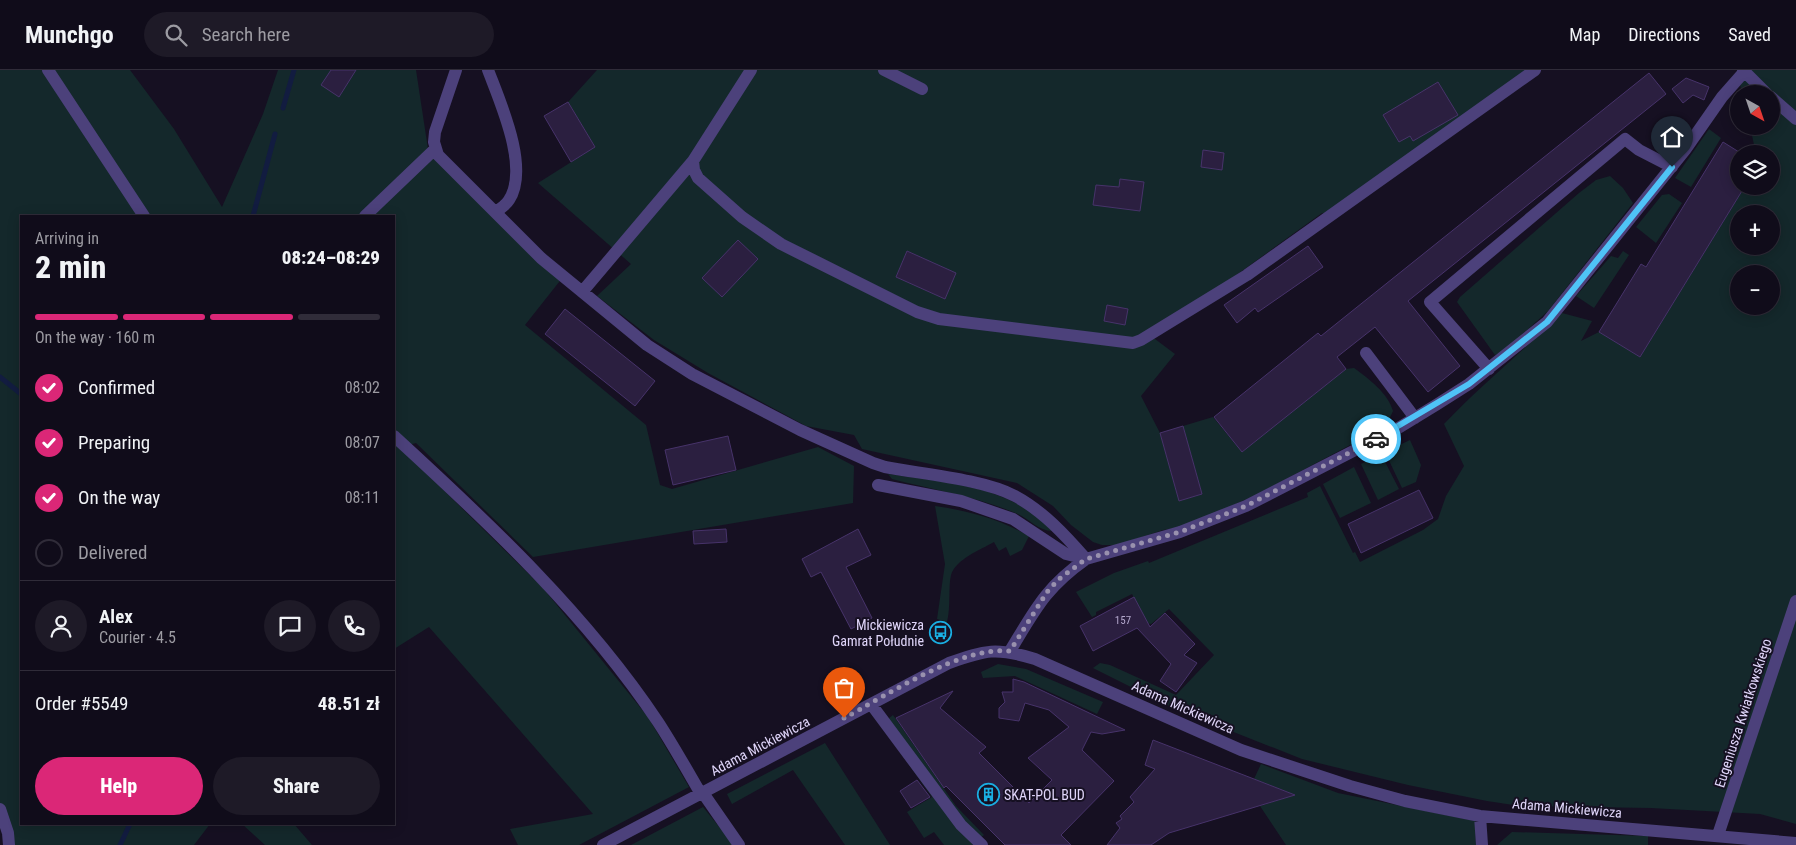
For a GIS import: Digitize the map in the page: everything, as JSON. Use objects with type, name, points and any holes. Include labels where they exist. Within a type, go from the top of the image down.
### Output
[{"type":"street","points":[[48,70],[143,215]]},
{"type":"street","points":[[456,70],[435,132],[435,149],[438,155],[541,258],[647,345],[674,363],[800,430],[884,467],[990,486],[1014,495],[1048,519],[1086,559]]},
{"type":"street","points":[[488,70],[514,145],[517,160],[511,196],[495,212]]},
{"type":"street","points":[[582,292],[693,161],[751,70]]},
{"type":"street","points":[[884,70],[922,89]]},
{"type":"street","points":[[693,161],[694,170],[698,178],[721,200],[757,228],[810,259],[917,312],[939,319],[1133,343],[1141,340],[1247,275],[1534,70]]},
{"type":"street","points":[[1010,651],[1047,592],[1059,579],[1086,559],[1180,532],[1246,506],[1414,418],[1489,369],[1547,322],[1672,167],[1743,71],[1758,85]]},
{"type":"street","points":[[1780,105],[1796,119]]},
{"type":"street","points":[[1489,369],[1430,302],[1625,139],[1639,150],[1672,167]]},
{"type":"street","points":[[366,215],[435,149]]},
{"type":"street","points":[[1366,353],[1414,418]]},
{"type":"street","points":[[395,437],[475,511],[564,603],[649,708],[702,793],[739,845]]},
{"type":"street","points":[[878,485],[961,501],[1013,519],[1066,554],[1086,559]]},
{"type":"street","name":"Eugeniusza Kwiatkowskiego","points":[[1718,835],[1796,601]]},
{"type":"street","name":"Adama Mickiewicza","points":[[603,845],[949,663],[983,651],[1010,651],[1094,684],[1242,750],[1350,786],[1405,801],[1480,816],[1796,843]]},
{"type":"street","points":[[870,704],[961,825],[982,845]]},
{"type":"street","points":[[0,809],[8,833],[9,845]]},
{"type":"street","points":[[1480,816],[1482,845]]},
{"type":"green space","points":[[0,70],[130,70],[174,129],[222,207],[263,114],[278,70],[416,70],[428,149],[563,277],[525,325],[646,425],[660,485],[672,489],[818,447],[854,466],[853,503],[533,557],[416,443],[405,446],[407,454],[543,588],[648,717],[689,787],[579,845],[518,845],[510,829],[593,814],[429,627],[395,648],[395,215],[20,215],[20,825],[209,825],[194,845],[9,845],[0,809]]},
{"type":"green space","points":[[597,70],[1535,70],[1333,216],[1322,213],[1228,281],[1147,333],[1175,354],[1141,396],[1160,433],[1179,501],[1202,494],[1183,426],[1213,417],[1242,452],[1346,369],[1354,368],[1377,387],[1391,404],[1393,411],[1386,426],[1256,495],[1183,527],[1163,530],[1118,545],[1102,545],[1093,542],[1071,525],[1053,506],[1017,483],[862,449],[854,435],[806,426],[708,373],[654,340],[597,296],[631,264],[538,183],[595,147],[568,102]],"holes":[[[907,251],[955,273],[945,299],[896,277]]]},
{"type":"green space","points":[[1737,70],[1796,70],[1796,824],[1760,814],[1651,808],[1520,806],[1408,785],[1302,759],[1173,708],[1093,668],[1100,663],[1110,665],[1176,695],[1214,655],[1169,609],[1151,624],[1147,623],[1132,594],[1096,612],[1096,615],[1092,617],[1076,592],[1114,573],[1148,561],[1149,563],[1308,497],[1307,493],[1320,486],[1353,553],[1355,552],[1360,562],[1423,530],[1438,519],[1446,496],[1464,466],[1444,424],[1562,313],[1592,321],[1581,341],[1599,332],[1640,357],[1730,210],[1730,255],[1780,255],[1780,205],[1733,205],[1739,195],[1780,195],[1780,145],[1754,145],[1752,135],[1780,135],[1780,85],[1740,85]]},
{"type":"green space","points":[[1709,129],[1721,138],[1691,187],[1675,178]]},
{"type":"green space","points":[[1610,176],[1623,188],[1633,203],[1548,311],[1505,350],[1495,355],[1457,302],[1460,297],[1579,193],[1596,180]]},
{"type":"green space","points":[[1669,194],[1682,203],[1656,243],[1636,227],[1662,195]]},
{"type":"green space","points":[[1623,251],[1629,255],[1594,308],[1576,296],[1611,256],[1618,258]]},
{"type":"green space","points":[[1410,440],[1421,465],[1416,482],[1402,488],[1385,452]]},
{"type":"green space","points":[[1381,454],[1399,489],[1378,500],[1361,464]]},
{"type":"green space","points":[[1354,467],[1371,503],[1340,518],[1323,484]]},
{"type":"green space","points":[[888,474],[954,484],[998,495],[1018,504],[1037,516],[1052,531],[1038,527],[1018,514],[1003,508],[972,498],[892,479]]},
{"type":"green space","points":[[935,506],[960,510],[984,517],[1029,536],[1022,550],[1010,556],[1006,547],[999,551],[994,542],[958,564],[951,575],[947,622],[937,619],[945,564]]},
{"type":"green space","points":[[998,664],[1026,669],[1103,702],[1097,714],[1015,676],[983,678],[981,672]]},
{"type":"green space","points":[[893,715],[956,806],[984,835],[976,841],[980,845],[944,845],[934,832],[924,838],[907,812],[932,797],[897,748],[888,719]]},
{"type":"green space","points":[[825,743],[890,845],[845,845],[793,770],[732,804],[727,794]]},
{"type":"green space","points":[[1261,764],[1338,793],[1475,821],[1476,845],[1286,845],[1260,806],[1295,795],[1254,779]]},
{"type":"green space","points":[[703,807],[734,845],[631,845]]},
{"type":"green space","points":[[243,825],[295,825],[312,845],[265,845]]},
{"type":"green space","points":[[1512,832],[1648,836],[1648,845],[1497,845]]},
{"type":"building","points":[[331,70],[356,70],[339,97],[321,85]]},
{"type":"building","points":[[1649,73],[1666,94],[1408,301],[1460,366],[1428,392],[1375,327],[1337,357],[1346,369],[1242,452],[1214,417],[1318,333],[1321,336]]},
{"type":"building","points":[[1686,78],[1709,87],[1704,100],[1693,95],[1683,103],[1672,89]]},
{"type":"building","points":[[1438,82],[1458,115],[1413,141],[1410,136],[1399,142],[1383,115]]},
{"type":"building","points":[[568,102],[595,147],[571,162],[544,116]]},
{"type":"building","points":[[1723,142],[1730,146],[1730,195],[1739,195],[1733,205],[1730,205],[1730,210],[1640,357],[1599,332],[1641,264],[1646,267]]},
{"type":"building","points":[[1203,150],[1224,153],[1222,170],[1201,167]]},
{"type":"building","points":[[1120,179],[1144,182],[1140,211],[1093,205],[1096,185],[1119,187]]},
{"type":"building","points":[[738,240],[758,259],[722,297],[702,278]]},
{"type":"building","points":[[1308,246],[1323,267],[1258,312],[1255,308],[1237,323],[1224,305]]},
{"type":"building","points":[[907,251],[956,273],[945,299],[896,277]]},
{"type":"building","points":[[1107,305],[1128,309],[1125,325],[1104,321]]},
{"type":"building","points":[[565,309],[655,381],[635,406],[545,334]]},
{"type":"building","points":[[1183,426],[1202,494],[1179,501],[1160,433]]},
{"type":"building","points":[[728,436],[736,470],[673,485],[665,450]]},
{"type":"building","points":[[1419,490],[1433,518],[1361,553],[1348,524]]},
{"type":"building","points":[[726,529],[727,542],[694,544],[693,531]]},
{"type":"building","points":[[858,529],[871,555],[846,567],[872,618],[851,629],[821,572],[811,577],[802,559]]},
{"type":"building","points":[[1134,597],[1150,627],[1165,613],[1195,644],[1184,655],[1197,663],[1176,692],[1160,681],[1171,664],[1137,628],[1093,651],[1080,626]]},
{"type":"building","points":[[1013,679],[1024,682],[1125,730],[1102,734],[1091,732],[1082,750],[1114,781],[1061,835],[1071,845],[1005,845],[946,786],[944,788],[896,718],[953,691],[940,708],[986,747],[979,753],[1029,803],[1052,780],[1028,758],[1069,727],[1049,710],[1025,703],[1019,721],[999,718],[999,708],[1005,702],[1002,692],[1013,692]]},
{"type":"building","points":[[1153,740],[1295,795],[1169,833],[1151,845],[1107,845],[1120,828],[1116,823],[1122,819],[1120,816],[1134,802],[1130,797],[1155,769],[1145,765]]},
{"type":"building","points":[[917,780],[930,797],[911,808],[900,791]]},
{"type":"waterway","points":[[283,108],[294,70]]},
{"type":"waterway","points":[[253,215],[275,134]]},
{"type":"waterway","points":[[0,377],[20,393]]},
{"type":"waterway","points":[[120,845],[130,825]]},
{"type":"way so far","points":[[844,718],[949,663],[983,651],[1010,651],[1037,605],[1047,592],[1059,579],[1086,559],[1180,532],[1246,506],[1376,439]]},
{"type":"place","name":"Mickiewicza Gamrat Południe","points":[[940,633]]},
{"type":"place","name":"SKAT-POL BUD","points":[[988,795]]},
{"type":"route","points":[[1376,439],[1400,427],[1469,384],[1547,322],[1672,167]]}]
